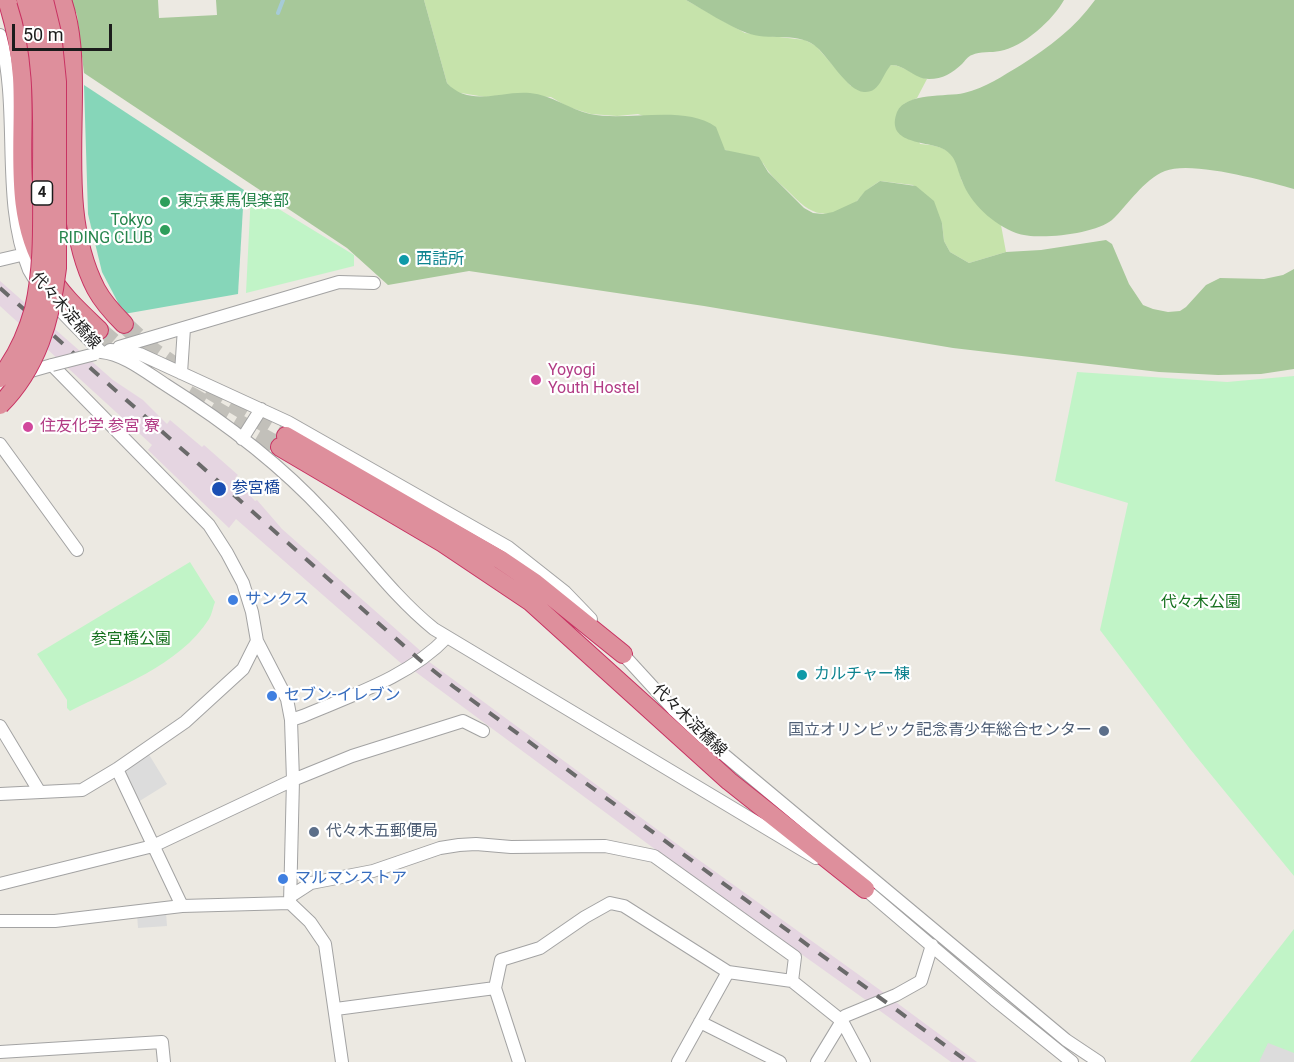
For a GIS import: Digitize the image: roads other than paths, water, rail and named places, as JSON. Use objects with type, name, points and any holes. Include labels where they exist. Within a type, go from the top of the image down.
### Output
[{"type":"highway","points":[[7,0],[15,30],[22,75],[22,171],[30,235],[46,271],[58,288],[99,330]]},
{"type":"highway","name":"4","points":[[0,379],[18,350],[30,322],[37,293],[42,250],[41,83],[36,34],[26,0]]},
{"type":"highway","name":"4","points":[[0,405],[28,369],[42,339],[54,292],[57,268],[57,82],[52,33],[44,0]]},
{"type":"highway","points":[[62,0],[70,29],[72,52],[73,182],[77,228],[88,271],[96,290],[108,308],[124,324]]},
{"type":"highway","points":[[623,654],[535,583],[501,560],[283,442],[443,543],[531,602],[729,781],[865,889]]},
{"type":"street","name":"代々木淀橋線","points":[[1,42],[8,103],[10,207],[21,255],[42,289],[102,352],[113,354],[189,399],[279,467],[302,488],[408,607],[434,629],[865,889],[1071,1062]]},
{"type":"street","points":[[0,260],[21,255]]},
{"type":"street","name":"代々木淀橋線","points":[[102,352],[339,282],[374,283]]},
{"type":"street","points":[[181,373],[184,328]]},
{"type":"street","points":[[0,379],[102,352]]},
{"type":"street","name":"代々木淀橋線","points":[[102,352],[140,354],[261,409],[339,450],[508,547],[566,592],[673,709],[783,806],[1066,1040],[1099,1062]]},
{"type":"street","points":[[52,365],[209,525],[227,552],[243,583],[252,612],[257,641],[287,699],[291,720],[293,780],[290,900],[310,922],[325,944],[342,1062]]},
{"type":"street","points":[[242,439],[261,409]]},
{"type":"street","points":[[0,444],[21,476],[77,550]]},
{"type":"street","points":[[291,720],[398,674],[426,656],[447,637]]},
{"type":"street","points":[[0,794],[82,790],[185,722],[243,669],[257,641]]},
{"type":"street","points":[[0,884],[153,846],[293,780],[352,756],[463,721],[483,732]]},
{"type":"street","points":[[0,726],[39,791]]},
{"type":"street","points":[[117,769],[182,906]]},
{"type":"street","points":[[0,921],[55,921],[182,906],[290,900],[311,883],[373,871],[441,848],[459,845],[476,843],[502,847],[592,846],[654,856],[795,957],[792,981]]},
{"type":"street","points":[[519,1062],[495,988],[501,960],[540,948],[610,903],[624,906],[728,972],[792,981],[842,1021],[864,1062]]},
{"type":"street","points":[[817,1062],[845,1016],[896,995],[921,981],[932,945]]},
{"type":"street","points":[[678,1062],[728,972]]},
{"type":"street","points":[[336,1009],[495,988]]},
{"type":"street","points":[[700,1022],[780,1062]]},
{"type":"street","points":[[0,1052],[162,1041],[164,1062]]},
{"type":"street","points":[[64,1048],[64,1062]]},
{"type":"waterway","points":[[278,13],[283,0]]},
{"type":"tunnel","points":[[124,324],[153,351],[183,372]]},
{"type":"tunnel","points":[[99,330],[131,358]]},
{"type":"tunnel","points":[[208,389],[286,436]]},
{"type":"tunnel","points":[[188,394],[280,447]]},
{"type":"railway","points":[[0,288],[420,660],[968,1062]]},
{"type":"place","name":"東京乗馬倶楽部","points":[[165,202]]},
{"type":"place","name":"Tokyo RIDING CLUB","points":[[165,230]]},
{"type":"place","name":"西詰所","points":[[404,260]]},
{"type":"place","name":"Yoyogi Youth Hostel","points":[[536,380]]},
{"type":"place","name":"住友化学 参宮 寮","points":[[28,427]]},
{"type":"place","name":"参宮橋","points":[[219,489]]},
{"type":"place","name":"サンクス","points":[[233,600]]},
{"type":"place","name":"カルチャー棟","points":[[802,675]]},
{"type":"place","name":"セブン-イレブン","points":[[272,696]]},
{"type":"place","name":"国立オリンピック記念青少年総合センター","points":[[1104,731]]},
{"type":"place","name":"代々木五郵便局","points":[[314,832]]},
{"type":"place","name":"マルマンストア","points":[[283,879]]},
{"type":"park label","name":"代々木公園","points":[[1201,603]]},
{"type":"park label","name":"参宮橋公園","points":[[131,640]]}]
